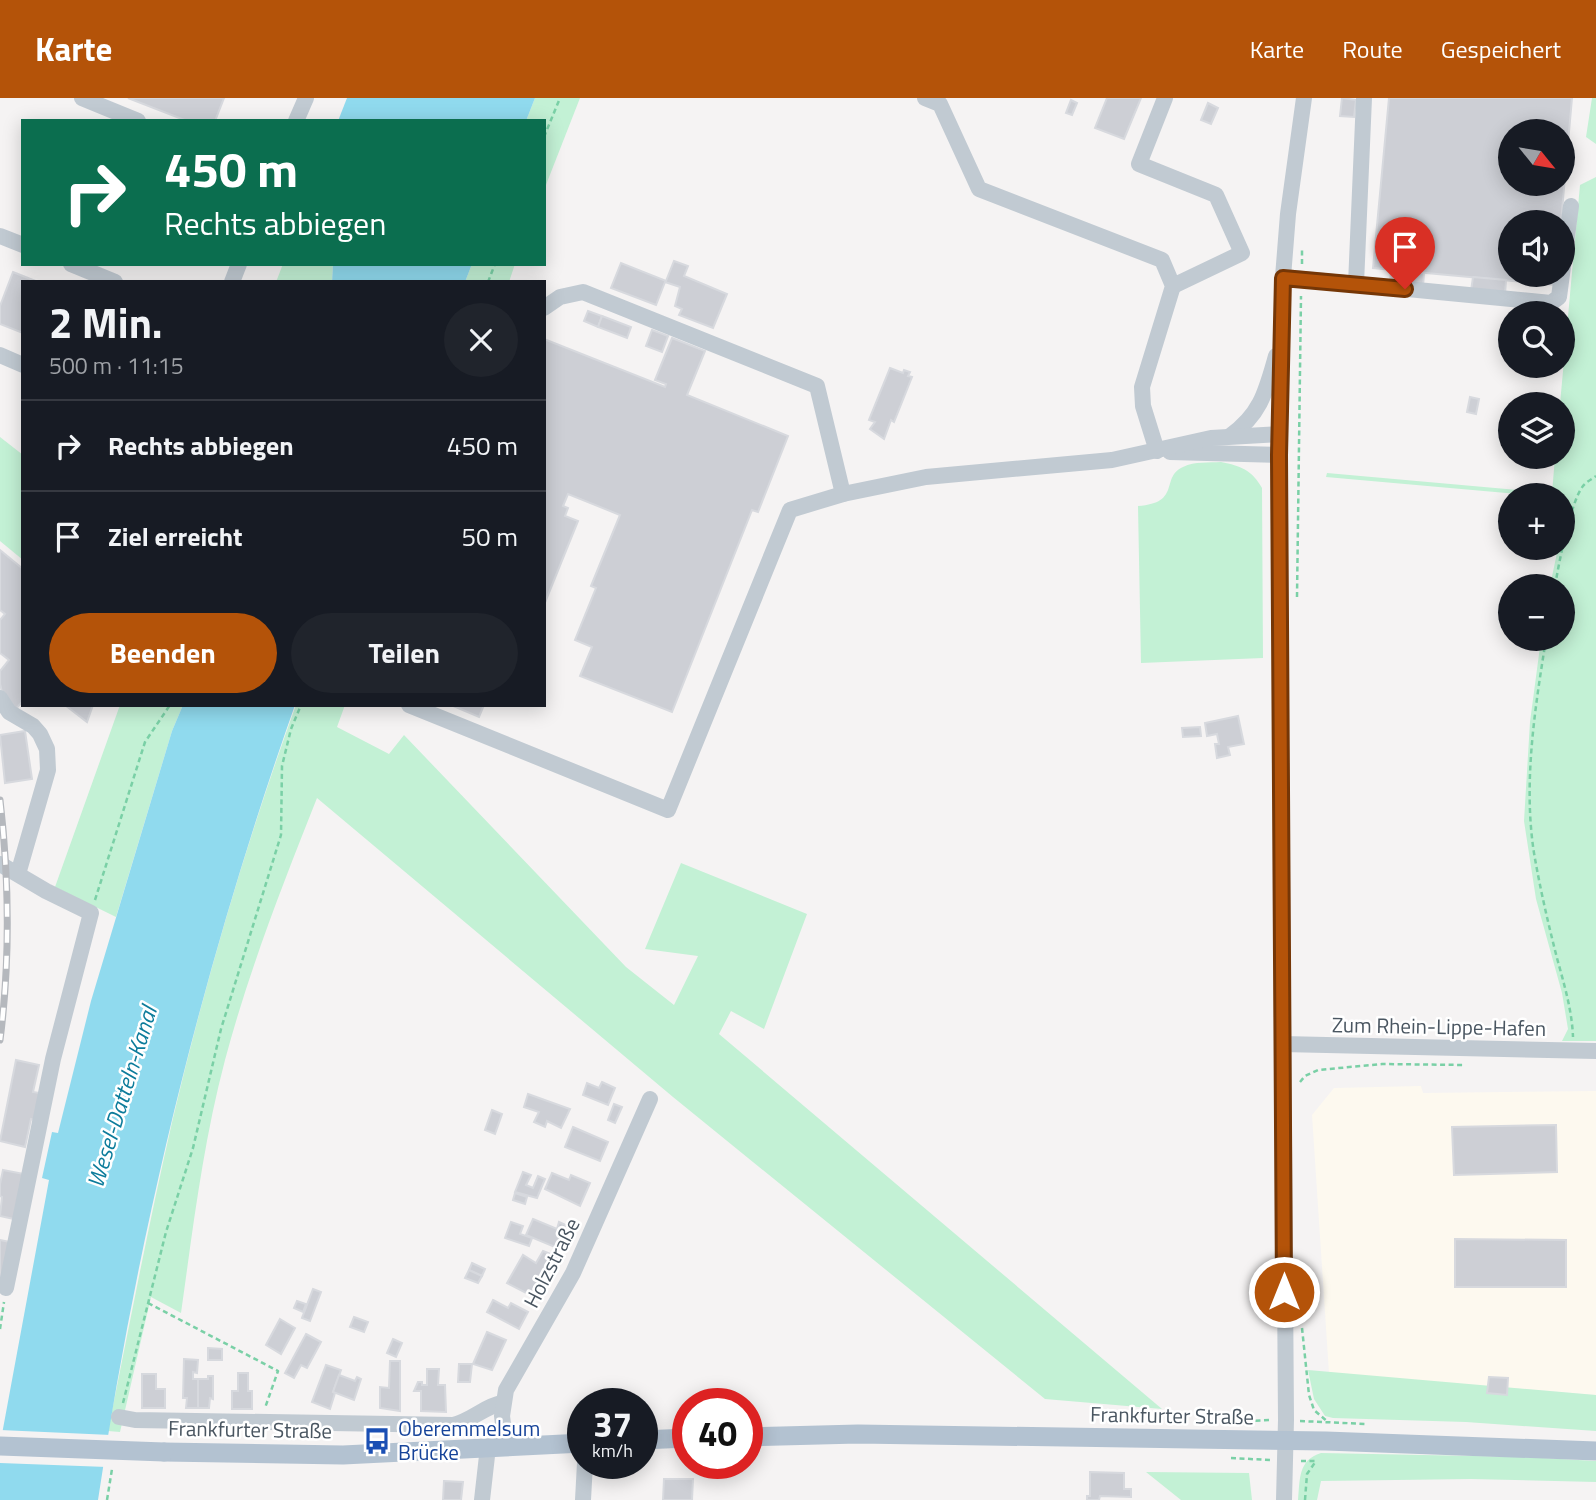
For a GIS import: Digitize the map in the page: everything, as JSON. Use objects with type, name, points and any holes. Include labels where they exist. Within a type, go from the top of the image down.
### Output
[{"type":"main road","name":"Frankfurter Straße","points":[[763,1437],[858,1434],[1285,1441],[1596,1451]]},
{"type":"main road","name":"Frankfurter Straße","points":[[0,1446],[343,1455],[567,1444]]},
{"type":"street","points":[[82,98],[133,119]]},
{"type":"street","points":[[297,119],[306,98]]},
{"type":"street","points":[[925,98],[940,104],[979,189],[1161,260],[1173,286],[1142,387],[1143,406],[1157,451]]},
{"type":"street","points":[[1165,98],[1139,164],[1216,195],[1242,253],[1173,286]]},
{"type":"street","points":[[1284,1500],[1279,434],[1283,278],[1288,214],[1304,98]]},
{"type":"street","points":[[1356,284],[1364,98]]},
{"type":"street","points":[[1283,278],[1551,303],[1559,298],[1563,283],[1571,206]]},
{"type":"street","points":[[0,236],[21,244]]},
{"type":"street","points":[[76,266],[110,280]]},
{"type":"street","points":[[546,306],[560,297],[583,292],[817,386],[844,494]]},
{"type":"street","points":[[1230,436],[1258,410],[1282,334]]},
{"type":"street","points":[[0,355],[21,364]]},
{"type":"street","points":[[414,707],[668,810],[790,510],[844,494],[926,477],[1112,460],[1182,443],[1230,436],[1279,434]]},
{"type":"street","points":[[1157,451],[1279,455]]},
{"type":"street","points":[[0,698],[9,712],[33,726],[47,749],[48,771],[18,874]]},
{"type":"street","points":[[0,864],[91,913],[53,1059],[6,1288]]},
{"type":"street","name":"Zum Rhein-Lippe-Hafen","points":[[1282,1044],[1596,1051]]},
{"type":"street","name":"Holzstraße","points":[[502,1403],[506,1390],[585,1248],[650,1100]]},
{"type":"street","points":[[482,1500],[497,1447],[502,1403]]},
{"type":"street","name":"Frankfurter Straße","points":[[119,1418],[453,1425],[502,1403]]},
{"type":"street","points":[[583,1500],[584,1479]]},
{"type":"path","points":[[546,132],[560,98]]},
{"type":"path","points":[[1297,600],[1302,242]]},
{"type":"path","points":[[1558,574],[1568,524],[1577,498],[1583,486],[1596,476]]},
{"type":"path","points":[[1544,651],[1535,723],[1530,815],[1542,894],[1572,1021]]},
{"type":"path","points":[[91,913],[145,742],[169,707]]},
{"type":"path","points":[[119,1418],[166,1232],[193,1148],[224,1017],[280,842],[282,766],[299,707]]},
{"type":"path","points":[[1297,1085],[1305,1076],[1318,1070],[1382,1064],[1464,1065]]},
{"type":"path","points":[[0,1329],[6,1288]]},
{"type":"path","points":[[148,1303],[278,1371],[260,1423]]},
{"type":"path","points":[[1305,1500],[1307,1474],[1315,1461]]},
{"type":"shaded area","points":[[1421,1086],[1423,1093],[1596,1091],[1596,1395],[1329,1373],[1312,1115],[1334,1088]]},
{"type":"green space","points":[[535,98],[580,98],[546,185],[546,119],[527,119]]},
{"type":"green space","points":[[1592,98],[1596,98],[1596,144],[1586,137]]},
{"type":"green space","points":[[1596,177],[1596,1041],[1562,1041],[1568,1029],[1562,993],[1536,899],[1524,821],[1530,722],[1539,651],[1575,651],[1575,574],[1553,574],[1555,560],[1575,560],[1575,483],[1553,483],[1554,469],[1575,469],[1575,392],[1561,392],[1562,378],[1575,378],[1575,301],[1569,301],[1571,287],[1575,287],[1575,240],[1580,185]]},
{"type":"green space","points":[[282,266],[333,266],[332,280],[277,280]]},
{"type":"green space","points":[[471,266],[514,266],[510,280],[466,280]]},
{"type":"green space","points":[[0,437],[21,453],[21,558],[0,541]]},
{"type":"green space","points":[[1221,462],[1245,470],[1262,488],[1263,658],[1141,663],[1138,506],[1152,504],[1166,495],[1172,477],[1183,467],[1197,463]]},
{"type":"green space","points":[[1327,473],[1498,488],[1498,492],[1326,477]]},
{"type":"green space","points":[[119,707],[182,707],[172,731],[116,917],[55,887]]},
{"type":"green space","points":[[295,707],[344,707],[337,727],[389,754],[404,735],[626,967],[674,1005],[698,956],[645,949],[681,863],[807,914],[764,1029],[731,1011],[719,1034],[1162,1409],[1045,1399],[673,1097],[317,798],[256,960],[225,1060],[194,1217],[181,1313],[151,1297],[120,1432],[108,1431],[156,1196],[186,1066],[244,858]]},
{"type":"green space","points":[[1308,1370],[1596,1395],[1596,1431],[1466,1422],[1333,1418],[1325,1416],[1314,1399]]},
{"type":"green space","points":[[1321,1453],[1596,1461],[1596,1482],[1471,1479],[1321,1481],[1317,1500],[1298,1500],[1304,1465],[1313,1456]]},
{"type":"green space","points":[[1146,1472],[1249,1473],[1252,1500],[1181,1500]]},
{"type":"water","points":[[347,98],[535,98],[527,119],[339,119]]},
{"type":"water","points":[[333,266],[471,266],[466,280],[332,280]]},
{"type":"water","name":"Wesel-Datteln-Kanal","points":[[182,707],[294,707],[231,900],[177,1098],[133,1298],[98,1500],[0,1500],[0,1445],[49,1180],[42,1178],[52,1132],[58,1133],[91,1001],[172,731]]},
{"type":"pier","points":[[0,1430],[111,1435],[107,1467],[0,1463]]},
{"type":"building","points":[[128,98],[224,98],[216,119],[182,119]]},
{"type":"building","points":[[1107,98],[1141,98],[1124,139],[1095,128]]},
{"type":"building","points":[[1342,98],[1356,100],[1354,117],[1340,116]]},
{"type":"building","points":[[1389,98],[1572,98],[1570,119],[1498,119],[1498,196],[1563,196],[1562,210],[1498,210],[1498,280],[1373,268]]},
{"type":"building","points":[[1071,100],[1077,103],[1072,115],[1066,113]]},
{"type":"building","points":[[1208,103],[1218,108],[1211,124],[1201,120]]},
{"type":"building","points":[[674,261],[688,266],[684,276],[727,294],[713,328],[679,315],[682,309],[675,306],[680,287],[665,282],[656,305],[611,288],[621,263],[666,281]]},
{"type":"building","points":[[1391,270],[1424,273],[1423,287],[1390,284]]},
{"type":"building","points":[[13,272],[33,280],[21,280],[21,332],[0,324],[0,306]]},
{"type":"building","points":[[1473,277],[1498,279],[1498,287],[1506,287],[1505,295],[1471,291]]},
{"type":"building","points":[[588,311],[602,316],[598,327],[584,321]]},
{"type":"building","points":[[602,316],[631,327],[627,338],[598,327]]},
{"type":"building","points":[[652,330],[668,336],[662,352],[646,346]]},
{"type":"building","points":[[672,338],[705,351],[687,395],[788,436],[758,512],[752,510],[672,712],[580,676],[592,647],[575,640],[596,588],[591,586],[620,515],[568,494],[563,506],[568,508],[565,516],[578,521],[546,600],[546,340],[665,387],[666,384],[655,380]]},
{"type":"building","points":[[890,368],[903,373],[904,370],[910,372],[908,376],[912,377],[894,422],[891,420],[884,439],[870,429],[875,422],[869,420]]},
{"type":"building","points":[[1470,397],[1479,399],[1476,414],[1467,412]]},
{"type":"building","points":[[0,550],[21,567],[21,703],[14,711],[5,704],[0,684],[0,671],[9,660],[0,653],[0,620],[5,614],[0,610]]},
{"type":"building","points":[[68,707],[92,707],[87,722]]},
{"type":"building","points":[[456,707],[483,707],[479,717]]},
{"type":"building","points":[[1238,716],[1244,744],[1228,747],[1230,755],[1217,758],[1217,734],[1207,736],[1205,723]]},
{"type":"building","points":[[1200,727],[1201,736],[1183,737],[1182,728]]},
{"type":"building","points":[[25,731],[32,779],[5,783],[0,735]]},
{"type":"building","points":[[16,1060],[39,1065],[33,1092],[40,1093],[25,1147],[0,1141]]},
{"type":"building","points":[[602,1082],[615,1088],[608,1105],[583,1095],[587,1083],[599,1088]]},
{"type":"building","points":[[528,1094],[570,1109],[561,1128],[547,1121],[545,1127],[534,1122],[539,1112],[524,1107]]},
{"type":"building","points":[[614,1104],[622,1107],[615,1123],[608,1120]]},
{"type":"building","points":[[492,1110],[502,1114],[495,1134],[485,1130]]},
{"type":"building","points":[[1556,1125],[1557,1172],[1454,1175],[1452,1127]]},
{"type":"building","points":[[573,1127],[608,1142],[600,1161],[565,1147]]},
{"type":"building","points":[[3,1170],[24,1174],[14,1219],[0,1216]]},
{"type":"building","points":[[523,1172],[531,1175],[526,1185],[533,1188],[538,1176],[545,1179],[537,1198],[515,1192]]},
{"type":"building","points":[[552,1173],[569,1180],[571,1175],[590,1183],[580,1206],[545,1189]]},
{"type":"building","points":[[515,1193],[527,1197],[525,1204],[513,1200]]},
{"type":"building","points":[[533,1219],[557,1229],[559,1222],[570,1227],[562,1250],[526,1235]]},
{"type":"building","points":[[511,1222],[523,1226],[520,1234],[532,1238],[529,1246],[505,1238]]},
{"type":"building","points":[[1455,1239],[1566,1240],[1566,1287],[1455,1287]]},
{"type":"building","points":[[0,1240],[10,1242],[0,1286]]},
{"type":"building","points":[[543,1251],[558,1257],[550,1272],[545,1268],[530,1295],[507,1283],[523,1255],[536,1263]]},
{"type":"building","points":[[472,1263],[485,1269],[482,1276],[469,1270]]},
{"type":"building","points":[[469,1270],[482,1276],[478,1283],[465,1278]]},
{"type":"building","points":[[313,1289],[321,1292],[310,1321],[302,1318]]},
{"type":"building","points":[[493,1300],[508,1308],[511,1303],[528,1312],[519,1329],[487,1312]]},
{"type":"building","points":[[297,1301],[306,1304],[303,1312],[294,1308]]},
{"type":"building","points":[[354,1317],[368,1322],[364,1332],[350,1327]]},
{"type":"building","points":[[280,1319],[295,1328],[281,1354],[266,1345]]},
{"type":"building","points":[[487,1332],[506,1340],[492,1370],[473,1364]]},
{"type":"building","points":[[306,1334],[321,1342],[307,1368],[301,1365],[294,1378],[285,1373]]},
{"type":"building","points":[[393,1339],[402,1343],[396,1357],[387,1353]]},
{"type":"building","points":[[208,1348],[222,1349],[222,1360],[208,1360]]},
{"type":"building","points":[[184,1359],[198,1360],[197,1373],[193,1372],[193,1379],[198,1379],[198,1408],[186,1408],[187,1398],[183,1398]]},
{"type":"building","points":[[390,1361],[400,1361],[400,1411],[380,1408],[380,1387],[389,1388]]},
{"type":"building","points":[[459,1364],[472,1364],[470,1382],[458,1382]]},
{"type":"building","points":[[326,1365],[341,1370],[330,1409],[312,1402]]},
{"type":"building","points":[[427,1369],[439,1369],[438,1385],[445,1385],[446,1412],[421,1411],[421,1391],[414,1391],[418,1382],[427,1385]]},
{"type":"building","points":[[238,1373],[248,1373],[252,1409],[232,1409],[232,1391],[238,1391]]},
{"type":"building","points":[[142,1374],[156,1374],[156,1389],[165,1389],[165,1408],[142,1408]]},
{"type":"building","points":[[339,1375],[355,1381],[357,1377],[361,1379],[354,1400],[333,1392]]},
{"type":"building","points":[[208,1376],[213,1376],[213,1399],[210,1398],[209,1408],[198,1408],[198,1379],[208,1379]]},
{"type":"building","points":[[1489,1377],[1508,1378],[1507,1395],[1487,1393]]},
{"type":"building","points":[[1090,1472],[1124,1473],[1124,1489],[1131,1489],[1131,1497],[1100,1496],[1099,1500],[1087,1500],[1087,1496],[1090,1496]]},
{"type":"building","points":[[664,1479],[693,1479],[692,1500],[663,1500]]},
{"type":"building","points":[[444,1481],[463,1482],[461,1500],[443,1500]]},
{"type":"railway","points":[[0,800],[7,920],[0,1040]]},
{"type":"place","name":"Oberemmelsum Brücke","points":[[377,1441]]},
{"type":"route","points":[[1284,1292],[1279,455],[1283,278],[1405,289]]}]
